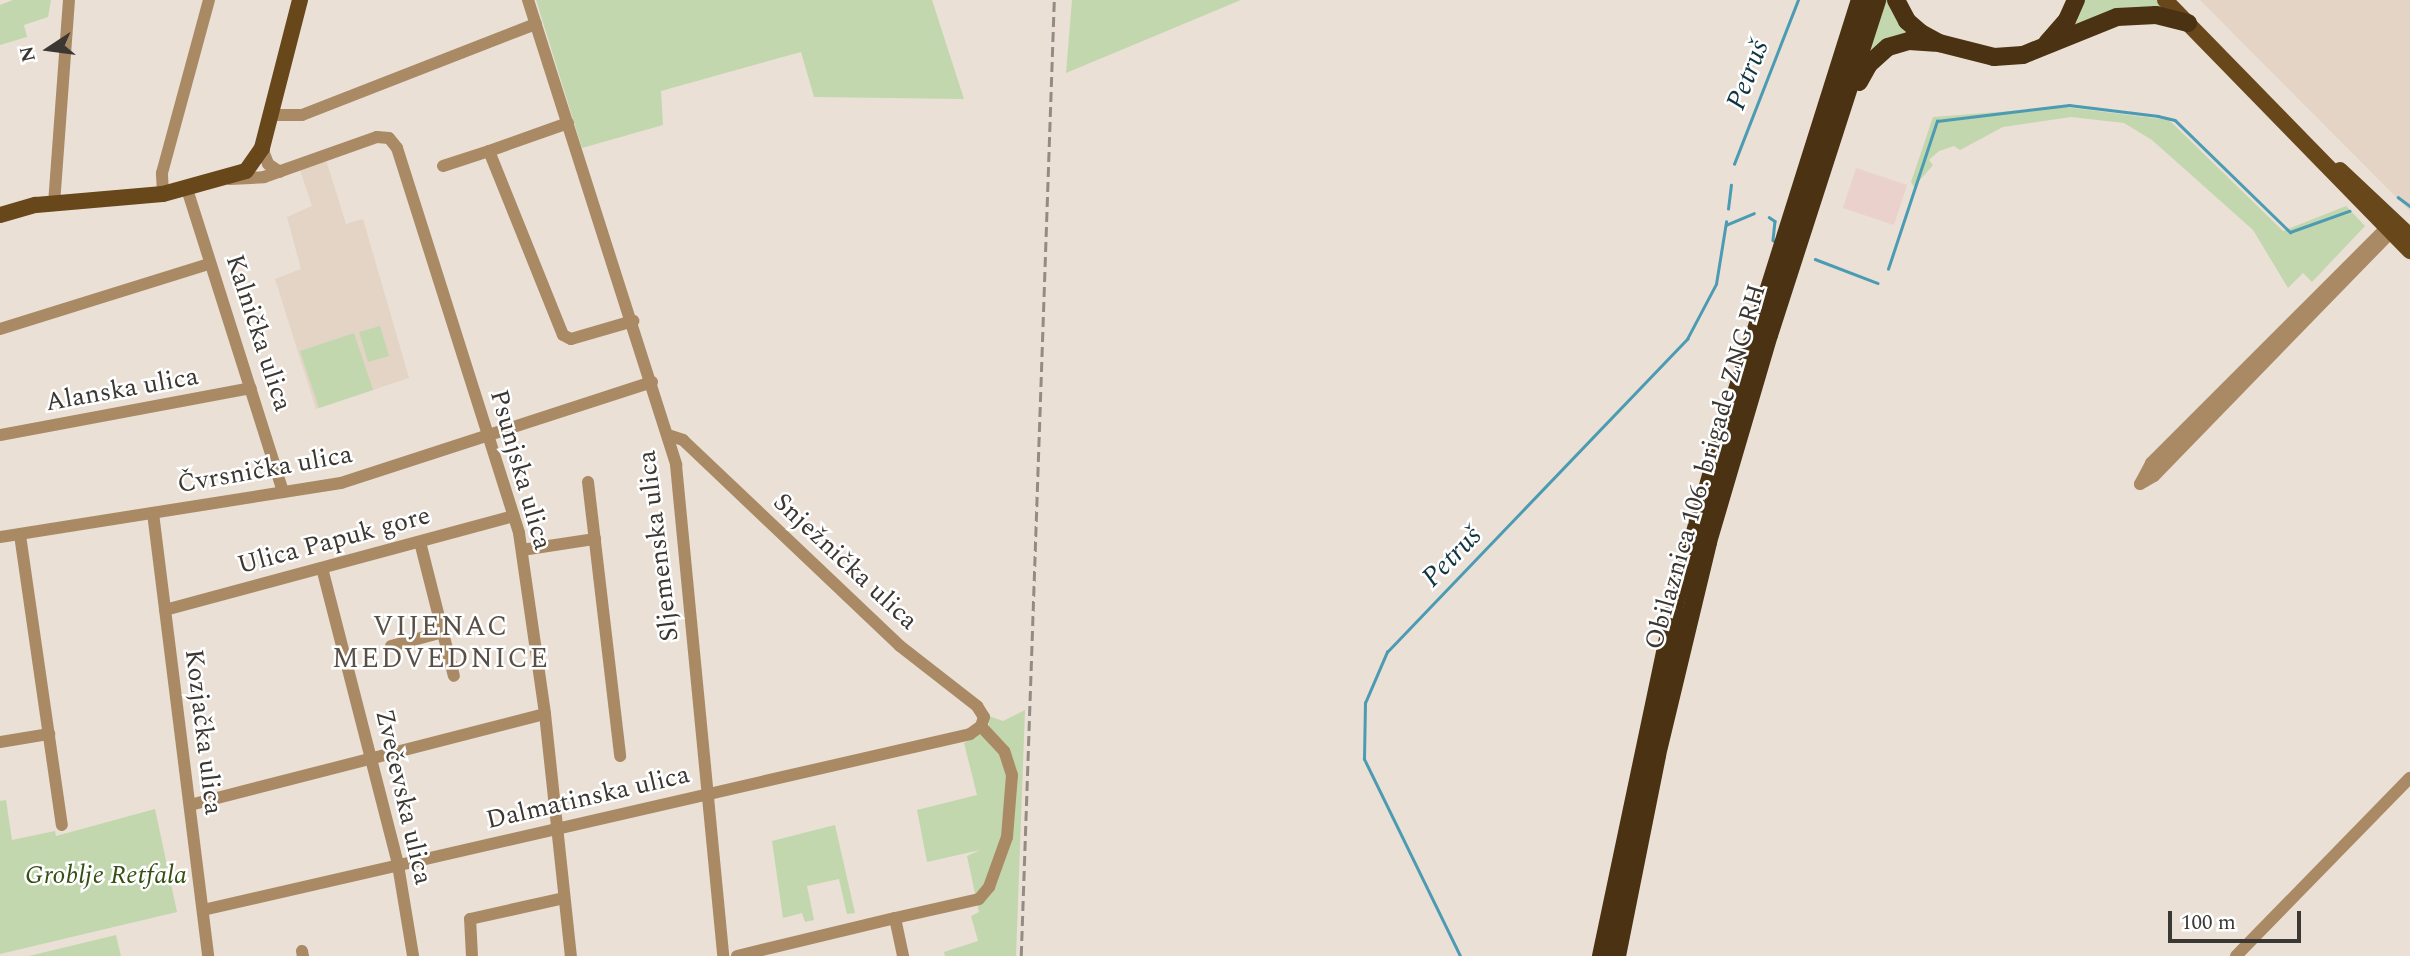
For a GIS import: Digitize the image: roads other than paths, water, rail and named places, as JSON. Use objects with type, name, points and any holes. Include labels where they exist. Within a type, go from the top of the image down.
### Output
[{"type":"highway","name":"Obilaznica 106. brigade ZNG RH","points":[[1601,956],[1677,596],[1718,450],[1860,0]]},
{"type":"highway","name":"Obilaznica 106. brigade ZNG RH","points":[[1617,956],[1657,755],[1702,566],[1877,0]]},
{"type":"highway","points":[[1896,0],[1913,28],[1939,43]]},
{"type":"highway","points":[[2045,45],[2067,20],[2076,0]]},
{"type":"highway","points":[[1838,120],[1877,55],[1900,43],[1939,43],[1994,57],[2023,55],[2117,17],[2156,16],[2188,23]]},
{"type":"main road","points":[[0,215],[54,204],[163,194],[226,179],[250,167],[262,148],[300,0]]},
{"type":"main road","points":[[2165,0],[2319,154],[2410,251]]},
{"type":"main road","points":[[2391,228],[2410,236]]},
{"type":"street","points":[[54,204],[69,0]]},
{"type":"street","points":[[163,194],[162,173],[209,0]]},
{"type":"street","name":"Sljemenska ulica","points":[[528,0],[633,321],[668,435],[680,487],[723,956]]},
{"type":"street","points":[[271,116],[302,115],[536,24]]},
{"type":"street","points":[[443,166],[568,122]]},
{"type":"street","name":"Psunjska ulica","points":[[280,172],[386,136],[397,148],[514,516],[522,550],[545,714],[571,956]]},
{"type":"street","points":[[262,148],[268,164],[280,172]]},
{"type":"street","points":[[489,151],[563,335],[571,340],[633,321]]},
{"type":"street","points":[[226,179],[259,178],[280,172]]},
{"type":"street","name":"Kalnička ulica","points":[[187,189],[283,492]]},
{"type":"street","points":[[2391,228],[2154,476],[2140,484],[2151,463],[2391,228]]},
{"type":"street","points":[[0,329],[209,264]]},
{"type":"street","name":"Čvrsnička ulica","points":[[0,537],[341,483],[652,382]]},
{"type":"street","name":"Alanska ulica","points":[[0,435],[251,388]]},
{"type":"street","name":"Snježnička ulica","points":[[668,435],[683,440],[900,646],[977,706],[984,717],[982,726],[1004,751],[1012,775],[1007,836],[989,887],[979,899],[737,956]]},
{"type":"street","points":[[588,482],[620,756]]},
{"type":"street","name":"Kozjačka ulica","points":[[153,513],[208,956]]},
{"type":"street","name":"Ulica Papuk gore","points":[[165,610],[514,516]]},
{"type":"street","points":[[20,535],[62,825]]},
{"type":"street","points":[[522,550],[595,539]]},
{"type":"street","points":[[420,542],[454,676]]},
{"type":"street","name":"Zvečevska ulica","points":[[322,568],[398,865],[413,956]]},
{"type":"street","points":[[391,646],[443,632]]},
{"type":"street","points":[[190,806],[545,714]]},
{"type":"street","name":"Dalmatinska ulica","points":[[203,910],[964,735],[982,726]]},
{"type":"street","points":[[0,742],[49,734]]},
{"type":"street","points":[[2236,956],[2410,778]]},
{"type":"street","points":[[472,956],[470,919],[564,898]]},
{"type":"street","points":[[895,918],[903,956]]},
{"type":"street","points":[[793,943],[796,956]]},
{"type":"waterway","name":"Petruš","points":[[1734,164],[1798,0]]},
{"type":"waterway","points":[[1888,269],[1937,121],[2069,105],[2158,116],[2175,120],[2290,232],[2349,211]]},
{"type":"waterway","name":"Petruš","points":[[1728,209],[1731,185]]},
{"type":"waterway","points":[[2398,197],[2410,206]]},
{"type":"waterway","points":[[1726,225],[1754,213]]},
{"type":"waterway","points":[[1769,217],[1775,221],[1773,240],[1777,243]]},
{"type":"waterway","name":"Petruš","points":[[1460,956],[1364,759],[1365,703],[1387,652],[1687,339],[1716,284],[1726,222]]},
{"type":"waterway","points":[[1815,259],[1878,283]]},
{"type":"railway","points":[[1021,956],[1054,0]]},
{"type":"district","name":"VIJENAC MEDVEDNICE","points":[[441,643]]},
{"type":"park label","name":"Groblje Retfala","points":[[106,876]]}]
